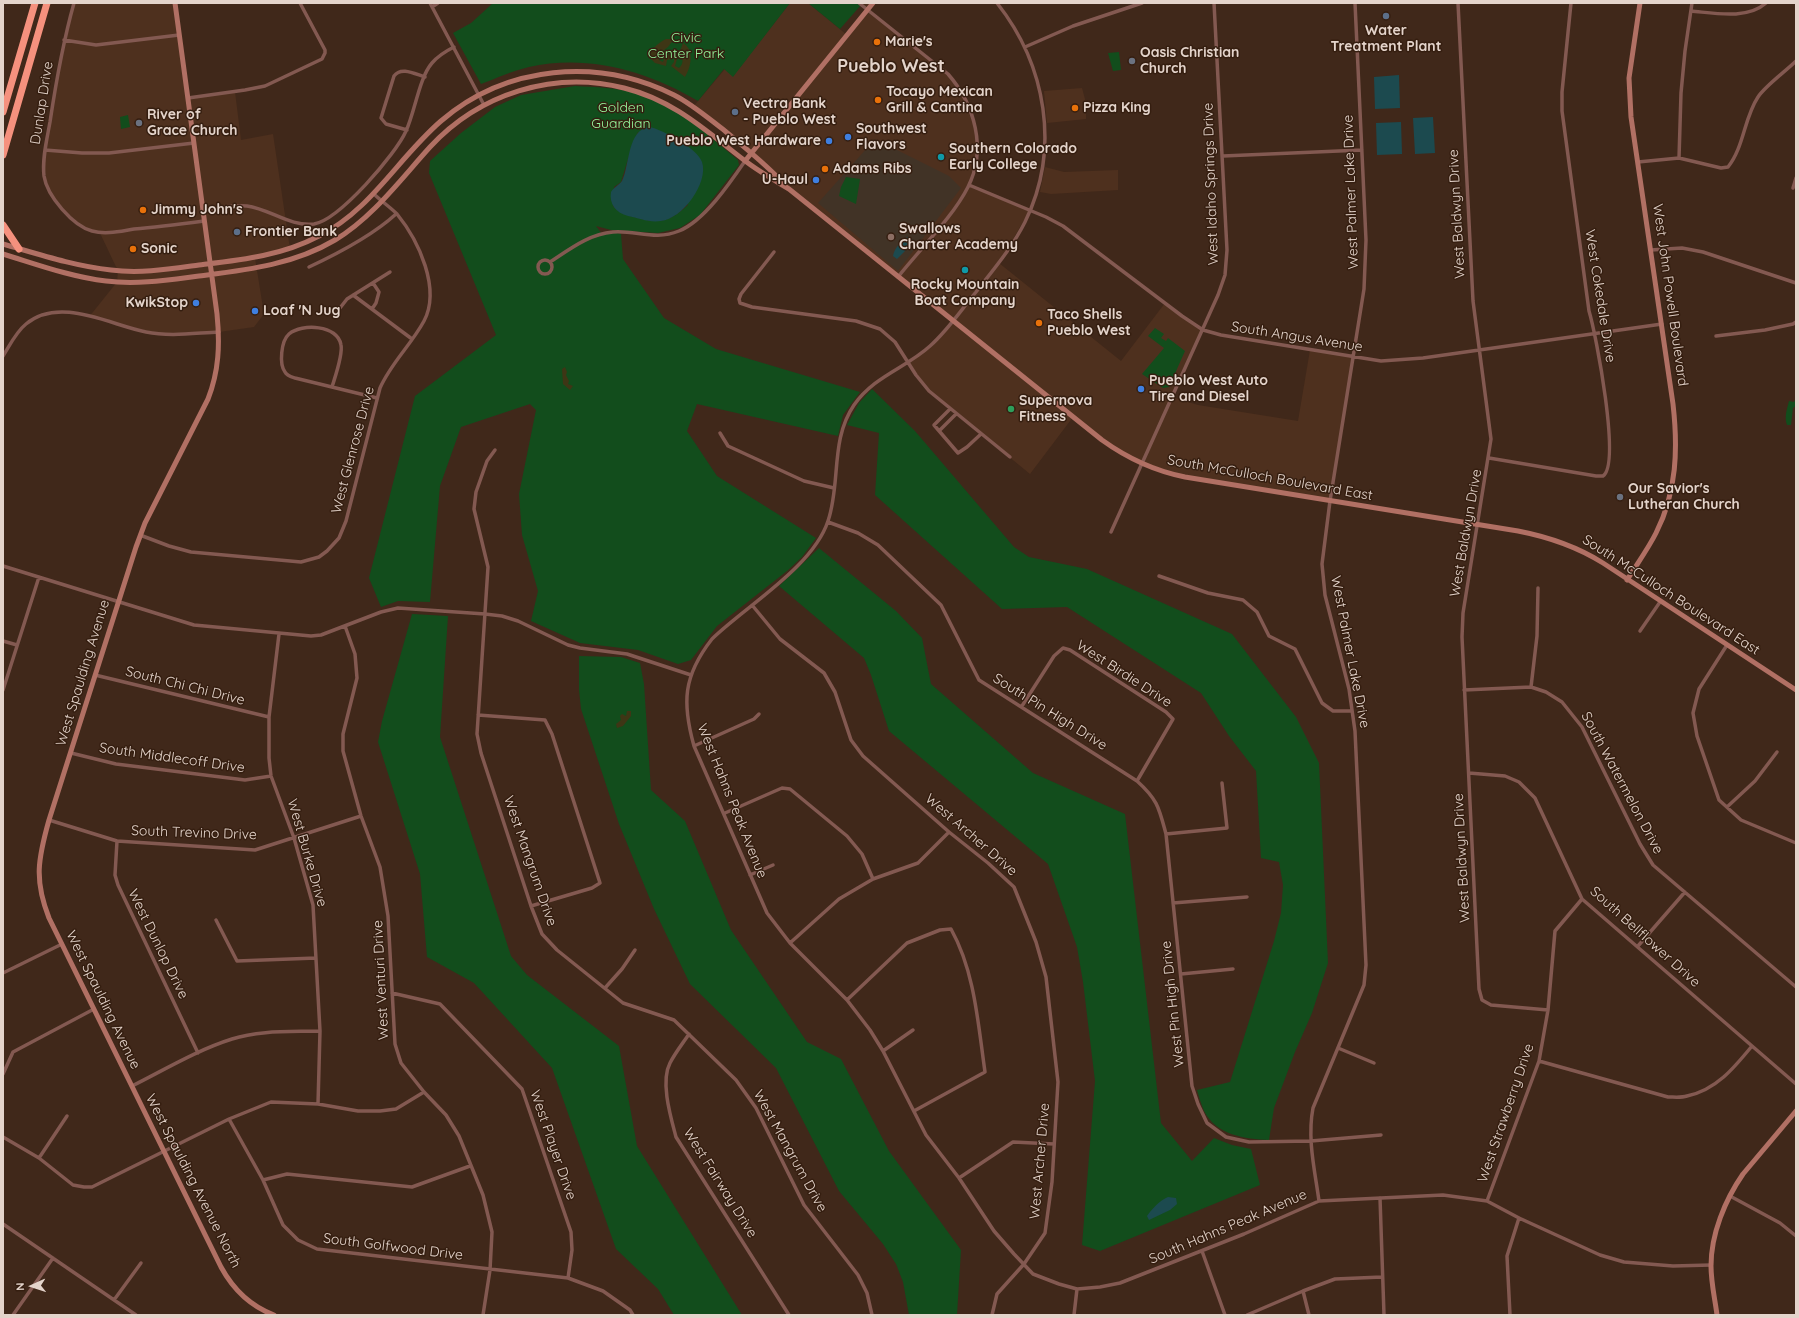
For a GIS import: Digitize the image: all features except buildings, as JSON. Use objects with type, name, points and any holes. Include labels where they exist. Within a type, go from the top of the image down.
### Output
[{"type":"highway","points":[[3,112],[35,3]]},
{"type":"highway","points":[[3,155],[47,3]]},
{"type":"highway","points":[[3,225],[19,248]]},
{"type":"main road","name":"West Spaulding Avenue","points":[[132,1086],[45,907],[38,879],[41,852],[49,820],[140,535],[211,390],[218,361],[219,332],[175,3]]},
{"type":"main road","points":[[745,161],[873,3]]},
{"type":"main road","name":"West John Powell Boulevard","points":[[1627,580],[1650,545],[1660,525],[1667,506],[1674,477],[1677,447],[1676,428],[1662,324],[1631,117],[1629,78],[1640,3]]},
{"type":"main road","name":"South McCulloch Boulevard East","points":[[3,244],[79,265],[121,271],[155,271],[268,255],[302,244],[335,227],[355,212],[374,194],[415,147],[441,121],[454,110],[479,96],[514,81],[549,73],[582,71],[619,75],[649,84],[682,99],[704,115],[751,152],[789,189],[1102,440],[1123,454],[1142,463],[1185,477],[1478,525],[1560,541],[1590,555],[1796,690]]},
{"type":"main road","name":"South McCulloch Boulevard East","points":[[3,254],[75,275],[106,281],[141,283],[270,266],[306,254],[341,236],[362,220],[382,201],[443,134],[461,119],[484,105],[508,94],[550,83],[581,82],[616,86],[649,96],[676,109],[698,123],[745,161],[789,189]]},
{"type":"main road","name":"West Spaulding Avenue North","points":[[132,1086],[221,1267],[234,1286],[251,1303],[274,1315]]},
{"type":"main road","points":[[1717,1315],[1711,1265],[1718,1226],[1730,1196],[1743,1174],[1796,1111]]},
{"type":"street","name":"Dunlap Drive","points":[[74,3],[64,40],[45,150],[44,178],[48,190],[58,205],[82,227],[100,232],[204,221]]},
{"type":"street","points":[[188,98],[265,86],[319,61],[325,53],[323,46],[300,3]]},
{"type":"street","points":[[438,3],[431,5],[484,105]]},
{"type":"street","points":[[859,3],[942,68],[954,80],[972,112],[977,142],[976,160],[969,185],[947,217],[898,277]]},
{"type":"street","name":"West Hahns Peak Avenue","points":[[997,3],[1016,29],[1025,47],[1040,87],[1045,122],[1045,145],[1042,168],[1030,210],[1010,247],[953,321],[929,347],[874,383],[850,411],[844,425],[838,447],[834,488],[828,522],[821,538],[810,553],[795,568],[712,639],[704,649],[691,675],[687,695],[687,720],[694,746],[768,913],[790,942],[847,1000],[870,1030],[883,1051],[926,1135],[959,1178],[994,1231],[1033,1274],[1077,1289]]},
{"type":"street","points":[[1025,47],[1073,26],[1142,3]]},
{"type":"street","name":"West Idaho Springs Drive","points":[[1111,532],[1203,330],[1218,295],[1226,265],[1227,250],[1223,156],[1214,3]]},
{"type":"street","name":"West Palmer Lake Drive","points":[[1319,1201],[1311,1141],[1310,1120],[1313,1108],[1364,985],[1366,965],[1355,731],[1348,689],[1327,604],[1323,581],[1323,549],[1366,267],[1355,3]]},
{"type":"street","name":"West Baldwyn Drive","points":[[1458,3],[1471,269],[1478,350],[1491,434],[1489,458],[1462,622],[1479,989],[1482,1000],[1491,1005],[1548,1010]]},
{"type":"street","name":"West Cokedale Drive","points":[[1489,458],[1590,476],[1600,476],[1605,474],[1608,469],[1610,452],[1609,426],[1595,333],[1589,311],[1562,111],[1562,92],[1571,3]]},
{"type":"street","points":[[1679,158],[1681,93],[1692,3]]},
{"type":"street","points":[[1691,11],[1736,14],[1751,11],[1766,3]]},
{"type":"street","points":[[64,40],[87,45],[99,45],[179,35]]},
{"type":"street","points":[[202,210],[248,206],[285,220],[314,224],[331,217],[369,182],[395,149],[407,130],[425,77],[432,62],[454,47]]},
{"type":"street","points":[[1638,162],[1679,158],[1721,168],[1728,167],[1735,159],[1753,106],[1758,96],[1796,62]]},
{"type":"street","points":[[407,130],[388,125],[382,121],[382,112],[394,76],[398,72],[406,71],[425,77]]},
{"type":"street","points":[[45,150],[109,153],[194,143]]},
{"type":"street","points":[[1223,156],[1362,150]]},
{"type":"street","points":[[550,262],[585,240],[602,234],[619,232],[660,235],[673,233],[685,228],[702,215],[745,161]]},
{"type":"street","points":[[1793,188],[1796,178]]},
{"type":"street","name":"South Angus Avenue","points":[[969,185],[1030,210],[1063,226],[1167,305],[1203,330],[1221,335],[1381,361],[1478,350],[1662,324]]},
{"type":"street","name":"West Glenrose Drive","points":[[140,535],[169,546],[191,552],[290,562],[310,560],[327,551],[333,545],[343,530],[377,398],[390,368],[412,339],[427,313],[431,295],[428,274],[415,243],[396,214],[374,194]]},
{"type":"street","points":[[308,267],[353,244],[396,214]]},
{"type":"street","points":[[1651,250],[1675,248],[1694,250],[1796,283]]},
{"type":"street","points":[[774,252],[741,294],[738,299],[740,303],[868,324],[880,329],[891,337],[924,386],[950,410],[1010,457]]},
{"type":"street","points":[[340,308],[347,299],[390,272]]},
{"type":"street","points":[[372,309],[376,302],[378,292],[373,283]]},
{"type":"street","points":[[353,295],[412,339]]},
{"type":"street","points":[[3,356],[27,323],[50,313],[66,312],[154,333],[170,334],[219,332]]},
{"type":"street","points":[[1716,336],[1765,330],[1796,322]]},
{"type":"street","points":[[332,387],[342,349],[340,340],[317,326],[292,332],[286,338],[283,347],[283,369],[285,373],[295,378],[377,398]]},
{"type":"street","points":[[950,410],[934,425],[958,453],[981,434]]},
{"type":"street","points":[[939,431],[956,414]]},
{"type":"street","points":[[720,433],[728,446],[804,481],[834,488]]},
{"type":"street","name":"West Mangrum Drive","points":[[495,450],[487,461],[476,492],[474,509],[488,567],[477,734],[531,906],[542,934],[557,950],[623,1003],[674,1020],[736,1080],[756,1108],[804,1205],[858,1275],[866,1293],[872,1315]]},
{"type":"street","name":"South Pin High Drive","points":[[828,522],[858,533],[878,545],[941,605],[980,680],[1137,781]]},
{"type":"street","points":[[3,566],[194,625],[279,634],[311,636],[321,635],[381,612],[398,608],[502,616],[518,621],[568,645],[627,654],[691,675]]},
{"type":"street","points":[[1160,576],[1208,593],[1243,600],[1257,612],[1270,636],[1295,649],[1322,703],[1333,711],[1352,711]]},
{"type":"street","points":[[3,690],[39,577]]},
{"type":"street","points":[[1531,687],[1537,636],[1538,588]]},
{"type":"street","points":[[1640,631],[1660,602]]},
{"type":"street","name":"West Archer Drive","points":[[752,604],[780,639],[824,673],[835,692],[852,740],[863,756],[1014,887],[1036,942],[1046,977],[1058,1082],[1052,1182],[1045,1233],[1024,1264],[997,1294],[992,1315]]},
{"type":"street","name":"West Venturi Drive","points":[[345,626],[356,654],[357,678],[343,734],[343,751],[361,816],[380,867],[388,916],[395,1044],[401,1063],[424,1092],[446,1115],[460,1136],[470,1166],[483,1195],[492,1232],[490,1270],[484,1315]]},
{"type":"street","name":"West Burke Drive","points":[[279,634],[269,717],[269,758],[271,776],[294,838],[313,906],[320,1031],[318,1104]]},
{"type":"street","points":[[3,641],[17,645]]},
{"type":"street","points":[[1727,645],[1699,689],[1693,713],[1697,736],[1719,800],[1741,820],[1796,843]]},
{"type":"street","name":"West Birdie Drive","points":[[1022,706],[1054,656],[1063,648],[1070,650],[1166,712],[1173,719],[1137,781]]},
{"type":"street","name":"South Chi Chi Drive","points":[[95,675],[269,717]]},
{"type":"street","name":"South Watermelon Drive","points":[[1464,690],[1531,687],[1555,696],[1566,705],[1576,718],[1640,844],[1652,864],[1796,987]]},
{"type":"street","points":[[694,746],[754,719],[759,714]]},
{"type":"street","points":[[478,715],[545,720],[552,734],[600,883],[592,888],[531,906]]},
{"type":"street","points":[[1727,807],[1755,781],[1777,752]]},
{"type":"street","name":"South Middlecoff Drive","points":[[71,753],[116,764],[245,780],[271,776]]},
{"type":"street","name":"South Bellflower Drive","points":[[1469,773],[1505,776],[1519,782],[1535,798],[1582,899],[1796,1084]]},
{"type":"street","name":"West Pin High Drive","points":[[1137,781],[1154,798],[1159,808],[1166,834],[1192,1086],[1198,1104],[1207,1123],[1226,1137],[1249,1142],[1311,1141],[1381,1135]]},
{"type":"street","points":[[1166,834],[1227,828],[1222,784]]},
{"type":"street","points":[[725,813],[782,788],[790,789],[846,836],[862,854],[873,879]]},
{"type":"street","name":"South Trevino Drive","points":[[49,820],[118,841],[255,850],[361,816]]},
{"type":"street","points":[[790,942],[839,899],[873,879],[918,863],[949,832]]},
{"type":"street","name":"West Dunlop Drive","points":[[118,841],[116,875],[118,885],[198,1053]]},
{"type":"street","points":[[750,875],[773,865]]},
{"type":"street","points":[[1638,946],[1685,892]]},
{"type":"street","points":[[1173,903],[1247,897]]},
{"type":"street","name":"West Strawberry Drive","points":[[1487,1201],[1539,1061],[1548,1010],[1555,931],[1582,899]]},
{"type":"street","points":[[216,920],[237,960],[316,958]]},
{"type":"street","points":[[847,1000],[907,943],[940,930],[951,929],[957,940],[973,990],[985,1072],[914,1111]]},
{"type":"street","points":[[3,973],[62,944]]},
{"type":"street","points":[[605,988],[622,969],[634,950]]},
{"type":"street","points":[[1181,974],[1233,968]]},
{"type":"street","name":"West Player Drive","points":[[392,993],[440,1004],[522,1089],[571,1232],[572,1250],[568,1278]]},
{"type":"street","points":[[3,1074],[12,1052],[94,1009]]},
{"type":"street","points":[[883,1051],[913,1030]]},
{"type":"street","points":[[132,1086],[198,1053],[232,1039],[257,1034],[320,1031]]},
{"type":"street","name":"West Fairway Drive","points":[[689,1034],[669,1064],[666,1082],[668,1106],[676,1137],[789,1315]]},
{"type":"street","points":[[1539,1061],[1668,1097],[1686,1097],[1706,1090],[1730,1073],[1752,1046]]},
{"type":"street","points":[[1338,1048],[1374,1063]]},
{"type":"street","points":[[3,1138],[10,1140],[39,1158],[73,1185],[84,1187],[92,1186],[229,1119],[271,1102],[318,1104],[358,1111],[380,1111],[396,1109],[424,1092]]},
{"type":"street","points":[[39,1158],[67,1116]]},
{"type":"street","name":"South Golfwood Drive","points":[[229,1119],[263,1180],[283,1224],[298,1240],[317,1249],[568,1278],[603,1291],[630,1310],[633,1315]]},
{"type":"street","points":[[959,1178],[1013,1142],[1054,1144]]},
{"type":"street","points":[[263,1180],[288,1174],[412,1186],[470,1166]]},
{"type":"street","name":"South Hahns Peak Avenue","points":[[1077,1289],[1120,1283],[1202,1251],[1319,1201],[1443,1195],[1487,1201],[1519,1218],[1600,1255],[1624,1262],[1673,1266],[1711,1265]]},
{"type":"street","points":[[1730,1196],[1780,1223],[1796,1236]]},
{"type":"street","points":[[1380,1198],[1384,1315]]},
{"type":"street","points":[[1510,1315],[1507,1256],[1519,1218]]},
{"type":"street","points":[[3,1224],[136,1315]]},
{"type":"street","points":[[1202,1251],[1225,1315]]},
{"type":"street","points":[[13,1315],[53,1258]]},
{"type":"street","points":[[114,1300],[141,1263]]},
{"type":"street","points":[[1247,1315],[1335,1279],[1382,1277]]},
{"type":"street","points":[[1074,1315],[1077,1289]]},
{"type":"street","points":[[1303,1291],[1309,1315]]},
{"type":"shaded area","points":[[74,3],[175,3],[188,98],[235,92],[241,140],[273,134],[290,249],[255,258],[264,314],[254,327],[219,332],[161,334],[89,317],[117,282],[118,271],[100,233],[86,229],[58,205],[47,185],[44,161],[64,40]]},
{"type":"shaded area","points":[[790,3],[808,3],[847,35],[868,10],[948,74],[972,112],[977,151],[969,185],[1030,210],[999,263],[1121,361],[1165,303],[1203,330],[1172,397],[1198,405],[1298,421],[1310,350],[1353,357],[1330,501],[1196,479],[1135,460],[1073,417],[1030,474],[929,391],[908,361],[929,347],[952,321],[791,190],[771,170],[693,107],[725,69],[733,76]]},
{"type":"shaded area","points":[[859,3],[873,3],[868,10]]},
{"type":"shaded area","points":[[1082,88],[1086,103],[1086,119],[1047,123],[1044,91]]},
{"type":"shaded area","name":"Swallows Charter Academy","points":[[875,139],[949,176],[961,188],[898,271],[818,203]]},
{"type":"shaded area","points":[[1045,167],[1064,172],[1118,170],[1118,190],[1051,194],[1040,192]]},
{"type":"green space","name":"Civic Center Park","points":[[493,3],[790,3],[733,77],[724,69],[698,101],[679,90],[658,81],[616,68],[595,64],[551,63],[529,67],[481,84],[453,33],[471,23]]},
{"type":"green space","points":[[808,3],[859,3],[861,5],[840,29]]},
{"type":"green space","points":[[1119,52],[1121,70],[1113,71],[1108,53]]},
{"type":"green space","name":"Golden Guardian","points":[[575,86],[598,87],[636,93],[651,98],[678,113],[703,131],[738,160],[739,165],[700,215],[680,228],[658,233],[611,230],[596,226],[602,234],[614,232],[621,234],[623,259],[664,318],[716,349],[860,392],[843,415],[838,436],[697,404],[687,431],[717,476],[816,538],[802,557],[787,571],[717,626],[691,660],[678,664],[638,650],[580,643],[531,621],[538,591],[522,535],[519,494],[536,410],[530,404],[461,427],[440,486],[430,602],[398,601],[381,607],[369,578],[415,396],[496,335],[429,173],[430,161],[461,133],[495,107],[521,95]],"holes":[[[638,132],[688,205],[671,218],[659,221],[646,220],[621,213],[613,206],[614,187],[621,182]]]},
{"type":"green space","points":[[128,115],[130,127],[121,129],[120,117]]},
{"type":"green space","points":[[846,177],[860,179],[856,204],[839,196],[841,187]]},
{"type":"green space","points":[[1155,328],[1164,334],[1161,338],[1166,341],[1168,338],[1185,351],[1169,387],[1163,388],[1142,374],[1164,348],[1148,336]]},
{"type":"green space","points":[[872,389],[915,431],[1014,547],[1029,557],[1087,569],[1232,634],[1296,717],[1319,763],[1328,963],[1312,1013],[1295,1052],[1274,1108],[1269,1140],[1241,1137],[1216,1126],[1204,1111],[1197,1090],[1230,1082],[1274,941],[1281,913],[1283,885],[1279,862],[1261,858],[1256,771],[1229,736],[1201,693],[1067,607],[1002,609],[875,495],[879,433],[847,425],[859,403]]},
{"type":"green space","points":[[1795,400],[1796,406],[1793,408],[1791,425],[1787,425],[1786,416],[1789,401],[1794,402]]},
{"type":"green space","points":[[819,548],[896,611],[922,638],[931,684],[1033,773],[1125,814],[1161,1123],[1192,1161],[1214,1138],[1232,1145],[1251,1149],[1260,1185],[1100,1251],[1082,1245],[1095,1081],[1083,982],[1077,947],[1048,864],[889,731],[864,658],[779,586]]},
{"type":"green space","points":[[412,614],[448,616],[440,737],[511,956],[527,975],[619,1046],[637,1146],[742,1315],[674,1315],[658,1289],[616,1249],[552,1068],[474,983],[427,957],[420,874],[378,742],[382,721]]},
{"type":"green space","points":[[579,656],[621,657],[640,663],[644,684],[651,790],[685,821],[731,930],[807,1042],[841,1059],[889,1151],[961,1250],[957,1315],[909,1315],[903,1282],[896,1264],[883,1244],[839,1191],[776,1068],[690,984],[654,909],[619,824],[581,709],[579,690]]},
{"type":"sand","points":[[666,39],[674,39],[668,47],[660,53],[659,60],[663,62],[665,56],[672,54],[671,59],[667,60],[666,66],[655,63],[650,58],[650,55],[660,42]]},
{"type":"sand","points":[[683,43],[689,50],[691,59],[685,77],[671,66],[674,62],[674,56],[677,59],[675,66],[679,68],[682,64],[680,51]]},
{"type":"sand","points":[[565,367],[567,372],[566,375],[569,381],[568,384],[573,386],[570,390],[563,384],[562,369]]},
{"type":"sand","points":[[627,711],[631,711],[631,716],[623,726],[617,728],[616,724],[621,720],[620,716],[622,714],[626,716]]},
{"type":"water","points":[[1399,75],[1400,108],[1375,109],[1374,77]]},
{"type":"water","points":[[1433,117],[1435,153],[1415,154],[1413,118]]},
{"type":"water","points":[[1401,122],[1402,154],[1377,155],[1376,123]]},
{"type":"water","points":[[650,127],[679,140],[694,151],[702,162],[703,170],[702,180],[692,199],[677,214],[669,219],[661,221],[644,220],[624,215],[614,207],[611,200],[612,190],[622,181],[625,174],[633,141],[637,134],[643,129]]},
{"type":"water","points":[[908,237],[913,240],[913,243],[897,259],[893,256],[895,250],[901,242]]},
{"type":"water","points":[[1168,1197],[1176,1198],[1177,1204],[1170,1210],[1149,1220],[1147,1216],[1151,1210],[1159,1202]]},
{"type":"place","name":"Water Treatment Plant","points":[[1386,16]]},
{"type":"place","name":"Marie's","points":[[877,42]]},
{"type":"place","name":"Oasis Christian Church","points":[[1132,61]]},
{"type":"place","name":"Tocayo Mexican Grill & Cantina","points":[[878,100]]},
{"type":"place","name":"Pizza King","points":[[1075,108]]},
{"type":"place","name":"Vectra Bank - Pueblo West","points":[[735,112]]},
{"type":"place","name":"River of Grace Church","points":[[139,123]]},
{"type":"place","name":"Southwest Flavors","points":[[848,137]]},
{"type":"place","name":"Pueblo West Hardware","points":[[829,141]]},
{"type":"place","name":"Southern Colorado Early College","points":[[941,157]]},
{"type":"place","name":"Adams Ribs","points":[[825,169]]},
{"type":"place","name":"U-Haul","points":[[816,180]]},
{"type":"place","name":"Jimmy John's","points":[[143,210]]},
{"type":"place","name":"Frontier Bank","points":[[237,232]]},
{"type":"place","name":"Swallows Charter Academy","points":[[891,237]]},
{"type":"place","name":"Sonic","points":[[133,249]]},
{"type":"place","name":"Rocky Mountain Boat Company","points":[[965,270]]},
{"type":"place","name":"KwikStop","points":[[196,303]]},
{"type":"place","name":"Loaf 'N Jug","points":[[255,311]]},
{"type":"place","name":"Taco Shells Pueblo West","points":[[1039,323]]},
{"type":"place","name":"Pueblo West Auto Tire and Diesel","points":[[1141,389]]},
{"type":"place","name":"Supernova Fitness","points":[[1011,409]]},
{"type":"place","name":"Our Savior's Lutheran Church","points":[[1620,497]]},
{"type":"district","name":"Pueblo West","points":[[891,67]]}]
